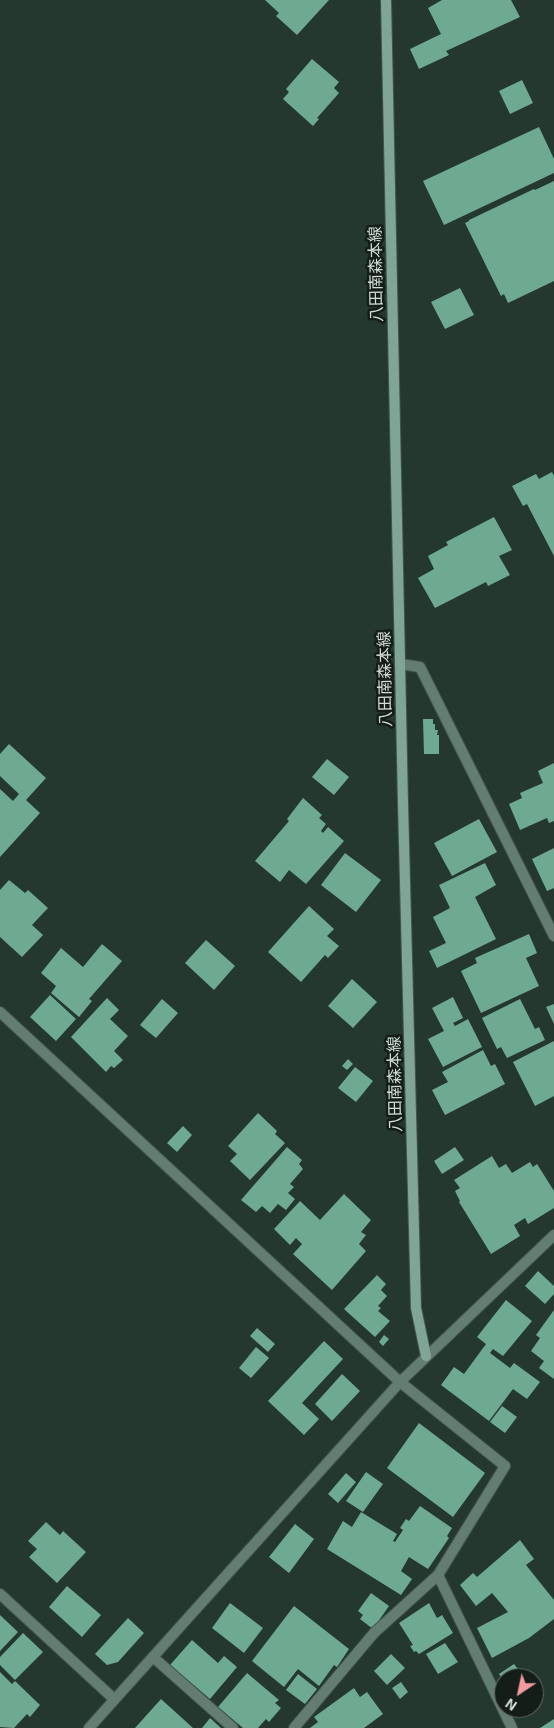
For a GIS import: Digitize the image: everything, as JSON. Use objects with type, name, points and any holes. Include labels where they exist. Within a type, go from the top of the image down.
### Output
[{"type":"main road","name":"八田南森本線","points":[[386,0],[416,1308],[426,1356]]},
{"type":"street","points":[[400,664],[420,667],[554,936]]},
{"type":"street","points":[[0,1012],[400,1382],[505,1466],[438,1575],[374,1633],[294,1728]]},
{"type":"street","points":[[88,1728],[400,1382],[554,1235]]},
{"type":"street","points":[[438,1575],[512,1728]]},
{"type":"street","points":[[0,1594],[114,1699]]},
{"type":"street","points":[[153,1657],[233,1728]]},
{"type":"building","points":[[265,0],[329,0],[297,35],[276,16],[279,13]]},
{"type":"building","points":[[442,0],[511,0],[520,17],[446,51],[449,55],[419,69],[410,49],[441,34],[428,8]]},
{"type":"building","points":[[312,59],[339,82],[334,88],[339,93],[317,118],[319,119],[313,126],[283,99],[289,92],[286,89]]},
{"type":"building","points":[[522,80],[533,103],[510,114],[499,91]]},
{"type":"building","points":[[539,127],[554,159],[554,173],[444,225],[423,181]]},
{"type":"building","points":[[554,181],[554,281],[508,303],[504,294],[501,296],[465,223]]},
{"type":"building","points":[[460,288],[474,315],[445,329],[431,302]]},
{"type":"building","points":[[552,472],[554,476],[554,556],[527,504],[523,506],[512,486],[536,474],[539,479]]},
{"type":"building","points":[[494,517],[512,550],[499,556],[510,575],[488,586],[486,582],[435,608],[418,578],[434,569],[428,556],[448,545],[446,542]]},
{"type":"building","points":[[423,719],[433,719],[435,730],[438,730],[437,735],[439,735],[439,754],[424,754]]},
{"type":"building","points":[[9,744],[46,778],[26,800],[40,813],[0,857],[0,789],[13,801],[19,794],[0,776],[0,754]]},
{"type":"building","points":[[327,759],[349,777],[334,795],[312,777]]},
{"type":"building","points":[[554,763],[554,821],[549,823],[547,818],[520,830],[509,804],[522,798],[520,793],[543,783],[538,771]]},
{"type":"building","points":[[303,798],[322,815],[319,818],[326,824],[321,831],[323,833],[328,827],[344,841],[306,884],[289,870],[280,882],[255,861],[289,821],[287,819]]},
{"type":"building","points":[[479,819],[497,852],[452,876],[434,843]]},
{"type":"building","points":[[554,848],[554,888],[547,891],[532,859]]},
{"type":"building","points":[[345,853],[381,880],[356,912],[321,885]]},
{"type":"building","points":[[485,863],[496,885],[475,897],[496,939],[437,968],[429,951],[446,943],[433,917],[450,908],[439,885]]},
{"type":"building","points":[[9,880],[25,893],[28,890],[48,908],[32,925],[43,935],[22,957],[0,937],[0,890]]},
{"type":"building","points":[[309,906],[334,929],[327,936],[339,946],[328,958],[325,955],[301,982],[268,952]]},
{"type":"building","points":[[529,934],[537,953],[526,958],[539,986],[481,1013],[461,971],[477,963],[475,958]]},
{"type":"building","points":[[206,940],[235,966],[214,990],[185,963]]},
{"type":"building","points":[[102,944],[122,961],[89,999],[92,1001],[79,1017],[51,993],[56,986],[41,973],[61,948],[83,967]]},
{"type":"building","points":[[352,979],[377,1002],[353,1028],[328,1006]]},
{"type":"building","points":[[50,995],[76,1019],[56,1041],[30,1017]]},
{"type":"building","points":[[453,997],[463,1018],[453,1023],[455,1026],[468,1019],[482,1047],[443,1067],[428,1039],[444,1031],[432,1008]]},
{"type":"building","points":[[107,998],[119,1010],[110,1019],[128,1036],[114,1051],[123,1060],[114,1068],[111,1066],[106,1072],[71,1037]]},
{"type":"building","points":[[162,999],[178,1013],[156,1038],[140,1025]]},
{"type":"building","points":[[520,999],[535,1029],[539,1027],[545,1040],[507,1058],[501,1047],[497,1049],[482,1018]]},
{"type":"building","points":[[554,1004],[554,1024],[546,1007]]},
{"type":"building","points":[[554,1041],[554,1096],[535,1106],[513,1062]]},
{"type":"building","points":[[483,1050],[491,1066],[495,1064],[505,1084],[445,1115],[432,1090],[448,1082],[442,1072]]},
{"type":"building","points":[[348,1059],[353,1064],[347,1070],[342,1066]]},
{"type":"building","points":[[355,1067],[373,1081],[356,1102],[338,1088]]},
{"type":"building","points":[[258,1113],[277,1131],[275,1134],[285,1143],[250,1180],[230,1161],[237,1154],[228,1146]]},
{"type":"building","points":[[183,1126],[192,1135],[177,1152],[167,1143]]},
{"type":"building","points":[[287,1147],[302,1160],[299,1164],[303,1169],[290,1184],[294,1187],[288,1193],[295,1199],[286,1210],[278,1204],[270,1213],[262,1206],[256,1212],[241,1200]]},
{"type":"building","points":[[455,1147],[464,1160],[442,1174],[434,1161]]},
{"type":"building","points":[[492,1156],[499,1168],[506,1164],[512,1173],[530,1162],[533,1167],[537,1164],[554,1191],[554,1208],[528,1224],[525,1218],[514,1225],[520,1236],[491,1254],[459,1202],[455,1191],[460,1188],[454,1180]]},
{"type":"building","points":[[344,1194],[371,1220],[361,1232],[366,1235],[359,1244],[366,1251],[332,1290],[293,1254],[302,1244],[296,1238],[290,1245],[274,1229],[300,1201],[320,1220]]},
{"type":"building","points":[[538,1271],[554,1286],[554,1294],[545,1304],[525,1286]]},
{"type":"building","points":[[377,1275],[386,1284],[381,1290],[387,1296],[378,1306],[381,1308],[378,1311],[390,1321],[375,1337],[344,1309]]},
{"type":"building","points":[[506,1300],[532,1321],[503,1356],[493,1349],[490,1353],[510,1368],[514,1363],[540,1382],[527,1399],[513,1389],[489,1421],[441,1385],[454,1367],[464,1374],[486,1344],[477,1337]]},
{"type":"building","points":[[554,1310],[554,1379],[539,1368],[544,1361],[531,1351],[540,1338],[536,1335]]},
{"type":"building","points":[[257,1328],[275,1344],[268,1352],[250,1336]]},
{"type":"building","points":[[384,1335],[389,1339],[383,1346],[379,1342]]},
{"type":"building","points":[[324,1341],[343,1359],[302,1403],[319,1419],[304,1435],[268,1401]]},
{"type":"building","points":[[256,1347],[269,1358],[251,1378],[239,1368]]},
{"type":"building","points":[[342,1374],[360,1391],[332,1421],[315,1404]]},
{"type":"building","points":[[502,1406],[517,1417],[505,1433],[490,1422]]},
{"type":"building","points":[[419,1423],[485,1473],[453,1517],[387,1468]]},
{"type":"building","points":[[366,1472],[383,1484],[363,1512],[346,1501]]},
{"type":"building","points":[[346,1473],[356,1482],[338,1503],[328,1494]]},
{"type":"building","points":[[420,1506],[452,1528],[447,1536],[449,1538],[428,1569],[409,1557],[401,1571],[412,1579],[401,1595],[327,1549],[343,1521],[352,1527],[361,1512],[397,1534],[393,1541],[395,1542],[403,1530],[400,1528],[406,1519],[409,1521]]},
{"type":"building","points":[[46,1522],[60,1535],[63,1531],[86,1552],[57,1583],[29,1557],[37,1549],[28,1541]]},
{"type":"building","points":[[295,1524],[314,1539],[289,1573],[269,1557]]},
{"type":"building","points":[[520,1540],[534,1559],[526,1565],[554,1600],[554,1619],[529,1638],[492,1658],[477,1628],[508,1612],[492,1593],[476,1606],[460,1585],[473,1573],[477,1577]]},
{"type":"building","points":[[67,1586],[101,1615],[82,1637],[49,1607]]},
{"type":"building","points":[[371,1593],[389,1606],[373,1629],[360,1619],[363,1615],[358,1611]]},
{"type":"building","points":[[230,1603],[263,1628],[244,1653],[212,1628]]},
{"type":"building","points":[[429,1603],[437,1618],[442,1615],[453,1633],[419,1654],[416,1651],[414,1652],[410,1646],[413,1645],[399,1623]]},
{"type":"building","points":[[294,1606],[349,1649],[337,1667],[334,1665],[319,1686],[298,1669],[284,1687],[252,1661]]},
{"type":"building","points":[[0,1615],[18,1632],[0,1651]]},
{"type":"building","points":[[128,1618],[144,1633],[118,1662],[107,1665],[95,1654]]},
{"type":"building","points":[[23,1633],[43,1652],[15,1680],[0,1665],[0,1657]]},
{"type":"building","points":[[192,1640],[218,1663],[224,1656],[237,1667],[210,1699],[170,1665]]},
{"type":"building","points":[[445,1643],[458,1662],[438,1674],[426,1654]]},
{"type":"building","points":[[391,1654],[405,1668],[387,1685],[374,1671]]},
{"type":"building","points":[[514,1664],[517,1668],[508,1668]]},
{"type":"building","points":[[0,1672],[12,1684],[15,1681],[40,1705],[30,1717],[27,1714],[14,1728],[0,1727]]},
{"type":"building","points":[[247,1673],[279,1700],[275,1703],[281,1708],[269,1722],[266,1719],[258,1728],[243,1728],[218,1707]]},
{"type":"building","points":[[298,1674],[317,1689],[305,1704],[286,1690]]},
{"type":"building","points":[[401,1682],[408,1692],[400,1699],[392,1688]]},
{"type":"building","points":[[354,1688],[360,1697],[367,1692],[383,1714],[364,1728],[310,1728],[318,1722],[314,1717]]},
{"type":"building","points":[[161,1699],[193,1728],[135,1728]]},
{"type":"building","points":[[210,1718],[221,1728],[202,1728]]},
{"type":"building","points":[[554,1719],[554,1728],[540,1728]]}]
